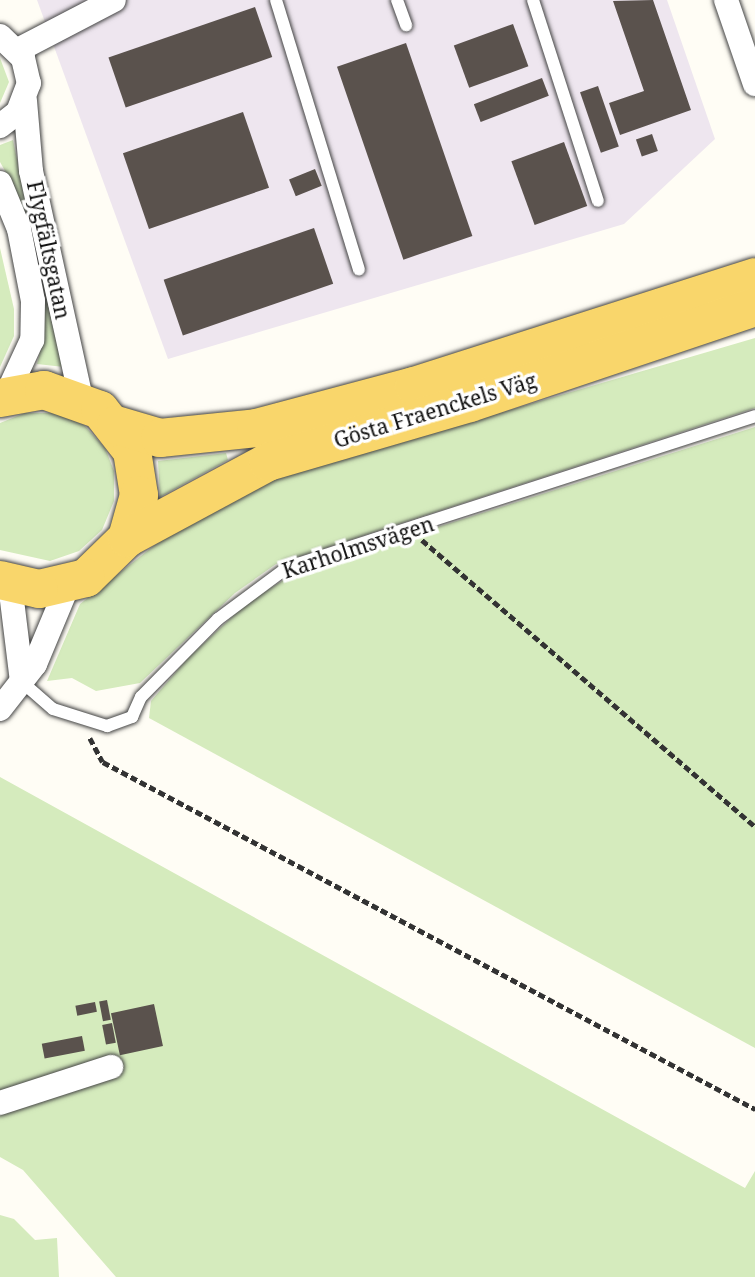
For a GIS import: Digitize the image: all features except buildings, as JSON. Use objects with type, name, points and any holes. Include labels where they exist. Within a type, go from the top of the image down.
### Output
[{"type":"main road","name":"Gösta Fraenckels Väg","points":[[3,397],[44,390],[81,399],[116,425],[160,438],[256,428],[401,390],[748,283]]},
{"type":"main road","name":"Gösta Fraenckels Väg","points":[[5,582],[68,585],[102,567],[127,538],[268,462],[470,403],[748,283]]},
{"type":"main road","name":"Gösta Fraenckels Väg","points":[[116,425],[139,480],[127,538]]},
{"type":"street","points":[[9,43],[114,0]]},
{"type":"street","points":[[726,0],[755,84]]},
{"type":"street","name":"Flygfältsgatan","points":[[9,43],[28,75],[25,101],[31,170],[81,399]]},
{"type":"street","points":[[0,126],[25,101]]},
{"type":"street","name":"Flygfältsgatan","points":[[0,183],[23,247],[33,301],[32,340],[3,397]]},
{"type":"street","points":[[5,582],[22,682]]},
{"type":"street","points":[[0,709],[22,682],[51,635],[68,585]]},
{"type":"street","points":[[0,1103],[111,1067]]},
{"type":"lane","points":[[276,0],[359,270]]},
{"type":"lane","points":[[397,0],[406,25]]},
{"type":"lane","points":[[533,0],[598,201]]},
{"type":"lane","points":[[0,213],[23,247]]},
{"type":"lane","name":"Karholmsvägen","points":[[82,723],[107,726],[132,717],[141,697],[194,642],[272,576],[755,416]]},
{"type":"lane","points":[[22,682],[82,723]]},
{"type":"path","points":[[411,529],[755,826]]},
{"type":"path","points":[[82,723],[103,762],[755,1109]]},
{"type":"shaded area","points":[[37,0],[667,0],[715,139],[624,224],[168,359]]},
{"type":"green space","points":[[0,58],[9,82],[0,103]]},
{"type":"green space","points":[[13,140],[64,367],[37,364],[41,347],[13,185],[0,162],[0,145]]},
{"type":"green space","points":[[0,248],[14,309],[14,336],[0,367]]},
{"type":"green space","points":[[755,338],[755,408],[276,564],[235,593],[140,683],[96,691],[72,678],[47,681],[80,604],[160,541],[272,480]]},
{"type":"green space","points":[[25,413],[56,413],[84,425],[105,448],[114,471],[114,501],[102,530],[79,551],[50,561],[0,550],[0,423]]},
{"type":"green space","points":[[755,427],[755,1048],[149,718],[151,701],[188,658],[247,603],[298,571]]},
{"type":"green space","points":[[226,453],[228,460],[160,497],[158,461]]},
{"type":"green space","points":[[0,777],[745,1188],[755,1171],[755,1277],[116,1277],[23,1170],[0,1157]]},
{"type":"green space","points":[[0,1215],[14,1219],[35,1240],[57,1238],[59,1277],[0,1277]]}]
